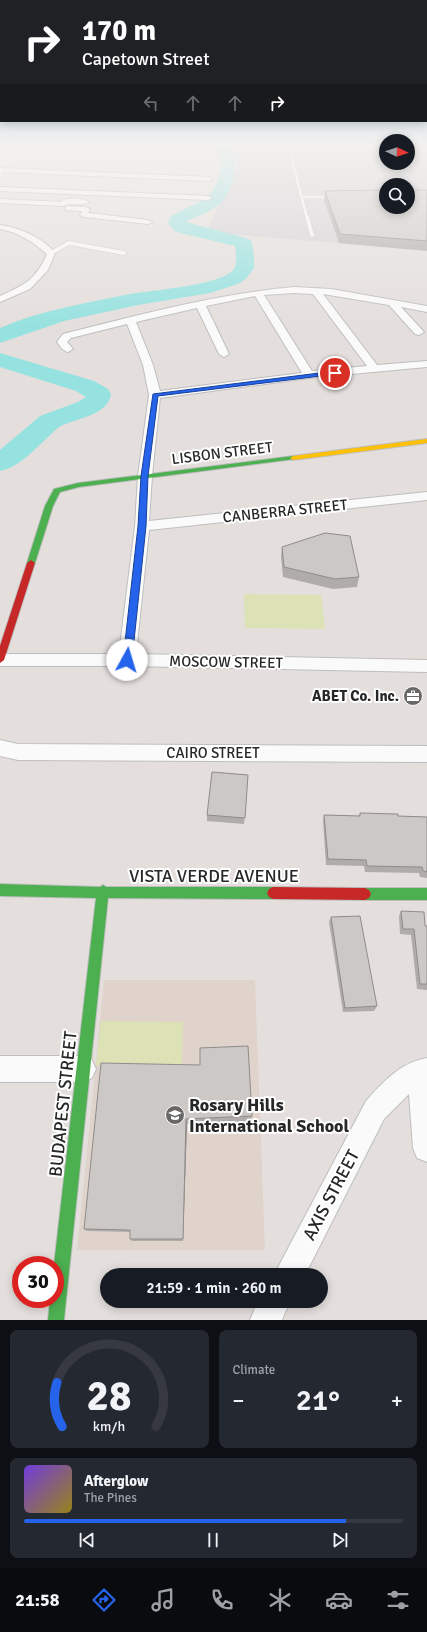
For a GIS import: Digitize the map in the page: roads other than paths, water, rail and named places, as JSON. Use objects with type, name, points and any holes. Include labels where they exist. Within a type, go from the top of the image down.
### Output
[{"type":"street","points":[[64,205],[62,207],[86,209],[84,216],[148,222]]},
{"type":"street","points":[[0,227],[21,233],[36,240],[50,253],[45,268],[27,287],[0,299]]},
{"type":"street","points":[[68,349],[62,342],[67,336],[200,304],[258,293],[294,290],[331,292],[427,309]]},
{"type":"street","points":[[316,291],[374,369]]},
{"type":"street","points":[[258,293],[309,376]]},
{"type":"street","points":[[391,302],[419,332]]},
{"type":"street","points":[[200,304],[224,354]]},
{"type":"street","points":[[127,660],[142,526],[145,476],[155,395],[148,365],[131,321]]},
{"type":"street","points":[[155,395],[309,376],[427,364]]},
{"type":"street","name":"LISBON STREET","points":[[0,660],[49,506],[57,491],[78,485],[427,441]]},
{"type":"street","name":"CANBERRA STREET","points":[[142,526],[427,496]]},
{"type":"street","name":"MOSCOW STREET","points":[[0,660],[127,660],[427,666]]},
{"type":"street","name":"CAIRO STREET","points":[[0,748],[18,752],[427,754]]},
{"type":"street","name":"VISTA VERDE AVENUE","points":[[0,890],[39,892],[103,891],[427,894]]},
{"type":"street","name":"BUDAPEST STREET","points":[[56,1320],[103,891]]},
{"type":"street","points":[[0,1069],[83,1069]]},
{"type":"street","points":[[424,1071],[427,1148]]},
{"type":"street","name":"AXIS STREET","points":[[293,1268],[375,1110],[397,1086],[424,1071]]},
{"type":"street","points":[[265,1320],[271,1308]]},
{"type":"lane","points":[[303,205],[312,235]]},
{"type":"lane","points":[[50,253],[69,243],[124,253]]},
{"type":"waterway","points":[[0,336],[22,327],[58,316],[138,299],[210,287],[231,280],[239,275],[245,264],[243,243],[224,237],[182,228],[176,223],[176,221],[209,205]]},
{"type":"waterway","points":[[0,360],[85,386],[99,394],[98,400],[87,407],[49,422],[16,452],[0,463]]},
{"type":"place","name":"ABET Co. Inc.","points":[[413,696]]},
{"type":"place","name":"Rosary Hills International School","points":[[175,1115]]}]
